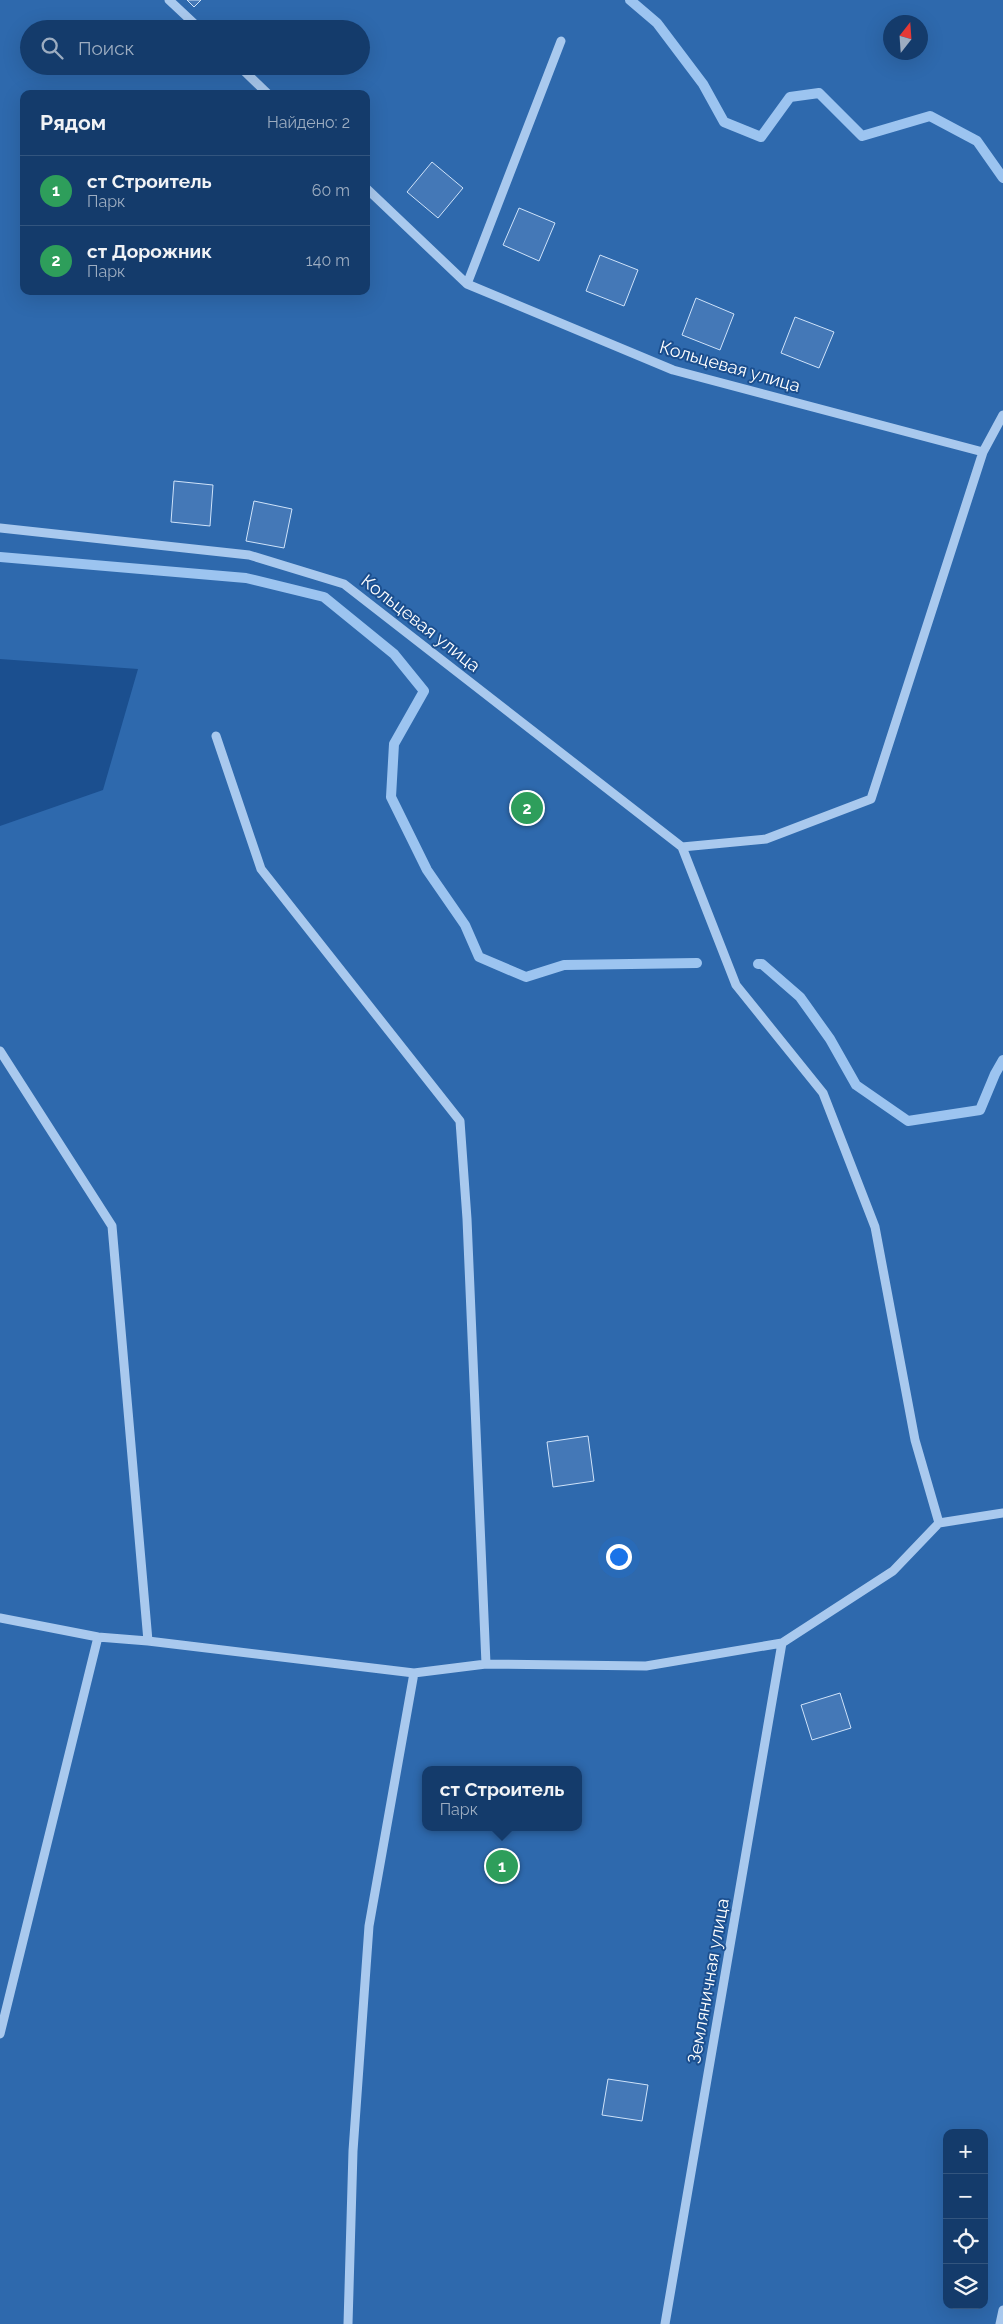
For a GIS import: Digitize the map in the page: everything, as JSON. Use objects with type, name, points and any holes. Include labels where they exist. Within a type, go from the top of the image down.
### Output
[{"type":"street","points":[[169,0],[190,20]]},
{"type":"street","points":[[467,284],[561,42]]},
{"type":"street","points":[[248,75],[264,90]]},
{"type":"street","name":"Кольцевая улица","points":[[370,192],[467,284],[673,370],[983,452]]},
{"type":"street","points":[[939,1523],[915,1440],[875,1226],[823,1094],[736,985],[682,847],[766,839],[871,798],[983,452],[1003,415]]},
{"type":"street","name":"Кольцевая улица","points":[[0,528],[249,555],[344,584],[682,847]]},
{"type":"street","points":[[216,736],[261,868],[460,1121],[468,1229],[486,1664]]},
{"type":"street","points":[[0,1051],[112,1226],[148,1641]]},
{"type":"street","points":[[0,1618],[98,1638],[148,1641],[414,1674],[486,1664],[646,1666],[782,1642],[893,1571],[939,1523],[1003,1513]]},
{"type":"street","points":[[0,2034],[98,1638]]},
{"type":"street","name":"Земляничная улица","points":[[665,2324],[782,1642]]},
{"type":"street","points":[[348,2324],[353,2151],[369,1926],[414,1674]]},
{"type":"street","points":[[1000,2324],[1003,2310]]},
{"type":"shaded area","points":[[0,0],[1003,0],[1003,2324],[0,2324],[0,826],[103,790],[138,669],[0,659]]},
{"type":"building","points":[[187,0],[201,0],[194,7]]},
{"type":"building","points":[[432,162],[463,188],[438,218],[407,192]]},
{"type":"building","points":[[519,208],[555,223],[539,261],[503,245]]},
{"type":"building","points":[[600,255],[638,270],[624,306],[586,291]]},
{"type":"building","points":[[696,298],[734,314],[720,350],[682,335]]},
{"type":"building","points":[[795,317],[834,332],[819,368],[781,353]]},
{"type":"building","points":[[174,481],[213,485],[210,526],[171,522]]},
{"type":"building","points":[[254,501],[292,509],[284,548],[246,541]]},
{"type":"building","points":[[588,1436],[594,1481],[553,1487],[547,1442]]},
{"type":"building","points":[[840,1693],[851,1728],[812,1740],[801,1705]]},
{"type":"building","points":[[608,2079],[648,2085],[642,2121],[602,2115]]},
{"type":"waterway","points":[[630,0],[657,23],[703,84],[724,122],[761,137],[790,97],[819,93],[862,136],[930,116],[977,141],[1003,178]]},
{"type":"waterway","points":[[0,557],[246,578],[324,597],[394,654],[424,691],[394,744],[391,797],[427,870],[465,925],[479,957],[526,977],[564,965],[697,963]]},
{"type":"waterway","points":[[758,964],[762,964],[800,997],[830,1039],[856,1085],[908,1121],[980,1110],[1003,1060]]},
{"type":"place","name":"ст Дорожник","points":[[527,808]]},
{"type":"place","name":"ст Строитель","points":[[502,1866]]}]
